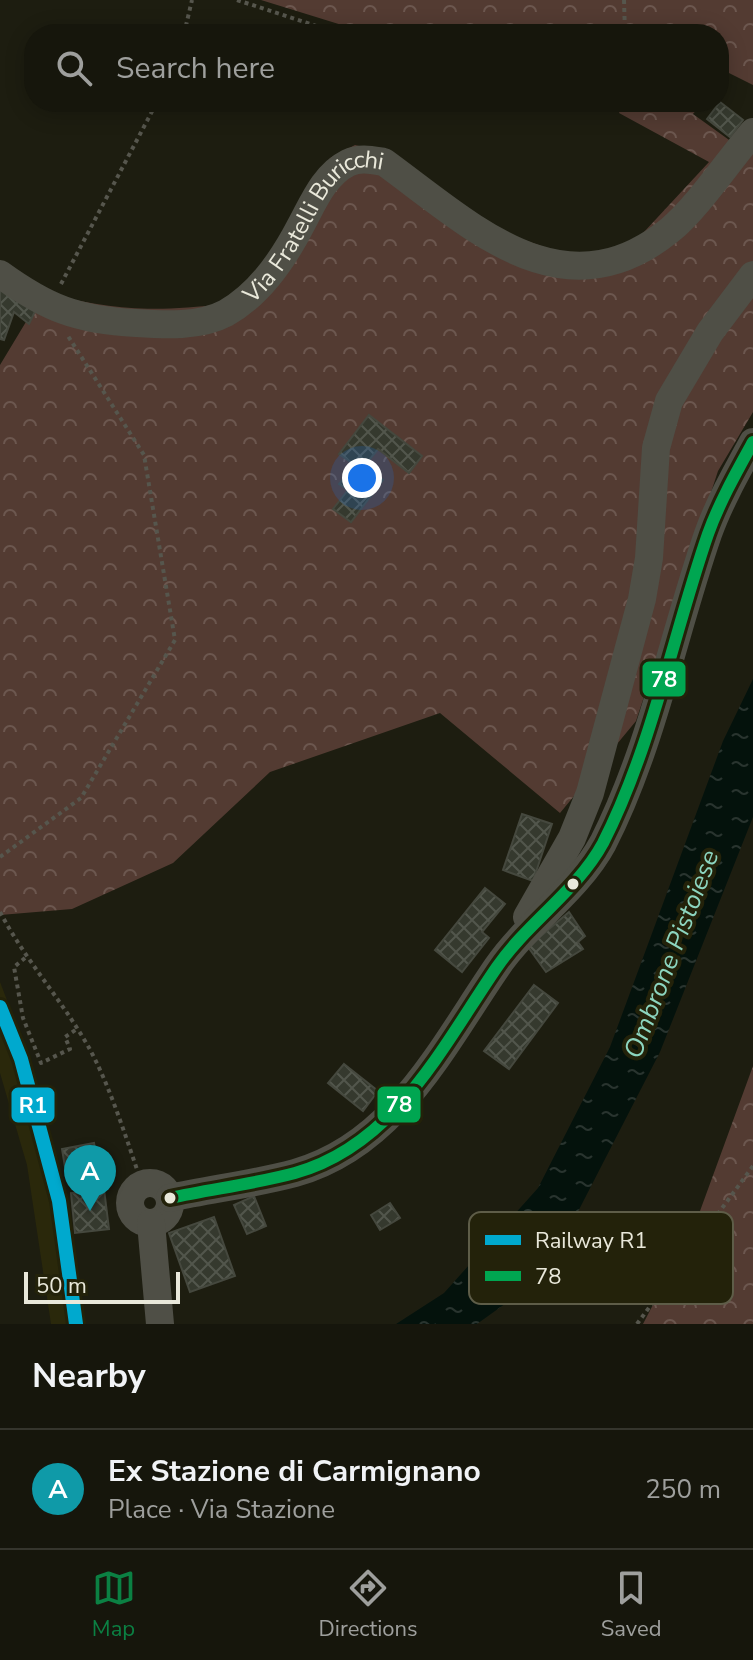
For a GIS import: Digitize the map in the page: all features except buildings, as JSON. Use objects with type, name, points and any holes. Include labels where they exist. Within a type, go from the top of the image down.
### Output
[{"type":"street","name":"Via Fratelli Buricchi","points":[[0,274],[49,306],[74,316],[165,325],[225,314],[252,294],[280,262],[317,193],[335,172],[349,162],[364,158],[384,162],[494,242],[522,254],[597,267],[621,262],[671,229],[753,132]]},
{"type":"street","points":[[170,1198],[297,1172],[344,1153],[364,1139],[384,1124],[409,1095],[507,952],[572,838],[590,793],[642,599],[650,544],[656,448],[669,401],[710,332],[753,275]]},
{"type":"street","points":[[507,952],[564,893],[602,845],[638,756],[709,530],[753,442]]},
{"type":"street","points":[[151,1223],[135,1216],[130,1205],[133,1193],[142,1184],[159,1185],[170,1198]]},
{"type":"street","points":[[151,1223],[167,1215],[170,1198]]},
{"type":"street","points":[[151,1223],[159,1318]]},
{"type":"path","points":[[186,24],[192,0]]},
{"type":"path","points":[[237,0],[310,24]]},
{"type":"path","points":[[624,0],[625,24]]},
{"type":"path","points":[[0,857],[81,798],[175,640],[144,455],[49,306],[152,112]]},
{"type":"path","points":[[0,912],[25,958],[90,1049],[142,1184]]},
{"type":"path","points":[[25,958],[14,967],[23,1018],[41,1063],[70,1049],[65,1037],[78,1029]]},
{"type":"path","points":[[719,1212],[753,1166]]},
{"type":"path","points":[[637,1324],[652,1304]]},
{"type":"shaded area","points":[[0,982],[20,1034],[51,1141],[85,1324],[51,1324],[27,1165],[0,1073]]},
{"type":"green space","points":[[261,0],[753,0],[753,85],[729,73],[729,24],[339,24]]},
{"type":"green space","points":[[695,112],[693,114],[750,155],[753,151],[753,412],[718,471],[636,721],[560,813],[440,713],[270,772],[173,863],[72,909],[0,915],[0,365],[44,292],[91,303],[133,308],[225,304],[276,249],[330,158],[355,145],[395,155],[498,231],[553,250],[596,255],[631,246],[709,162],[619,113]]},
{"type":"green space","points":[[753,1066],[753,1324],[643,1324],[653,1304],[733,1304],[733,1212],[700,1212]]},
{"type":"water","name":"Ombrone Pistoiese","points":[[753,679],[753,817],[660,1052],[578,1212],[517,1212],[538,1188],[610,1047],[723,741]]},
{"type":"water","points":[[469,1265],[469,1304],[505,1304],[477,1324],[396,1324],[444,1293]]},
{"type":"rail line","name":"R1","points":[[0,1007],[21,1059],[59,1201],[76,1324]]},
{"type":"transit line","name":"78","points":[[170,1198],[295,1173],[330,1159],[361,1140],[413,1090],[509,951],[580,876],[603,843],[620,806],[649,730],[712,522],[753,442]]},
{"type":"place","name":"Ex Stazione di Carmignano","points":[[90,1211]]}]
